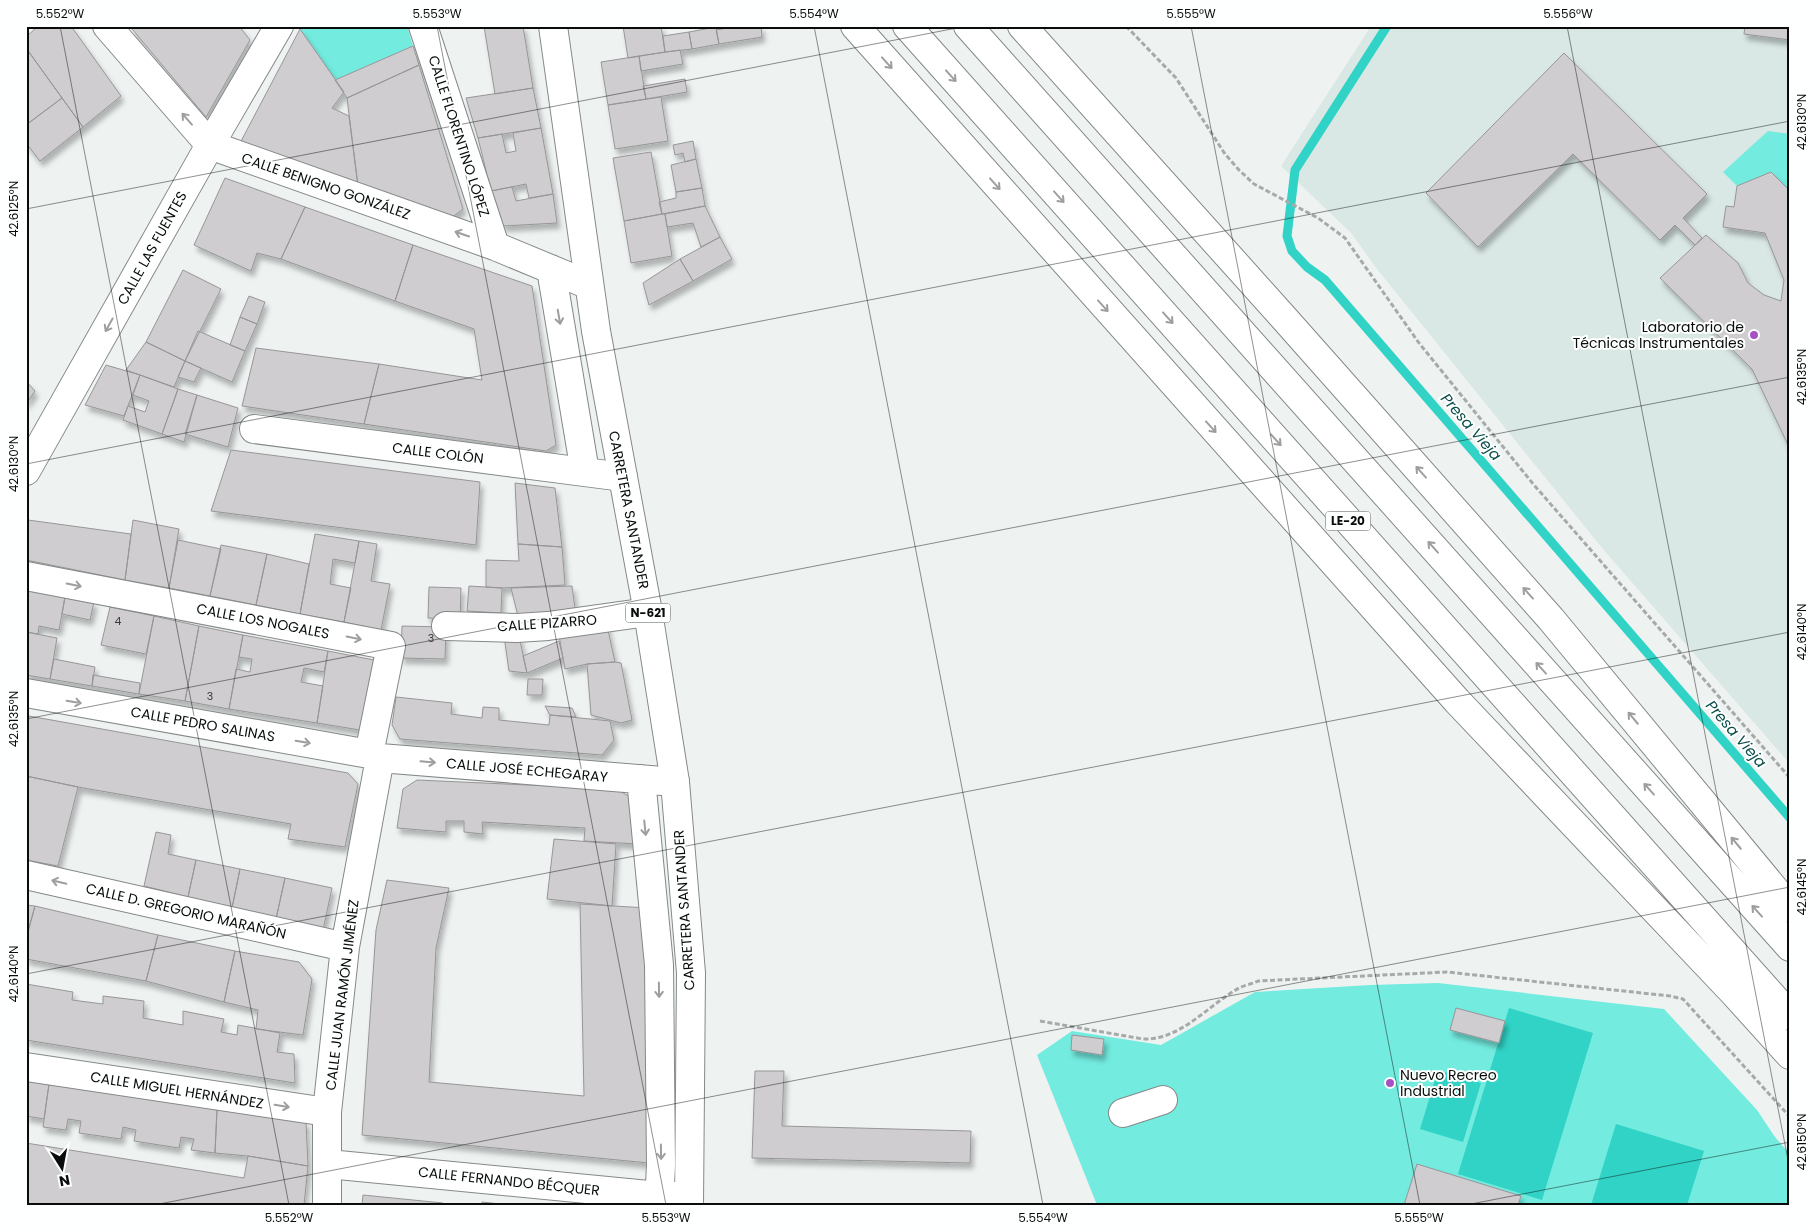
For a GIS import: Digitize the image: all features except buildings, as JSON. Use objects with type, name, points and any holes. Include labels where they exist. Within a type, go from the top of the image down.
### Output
[{"type":"main road","name":"CALLE BENIGNO GONZÁLEZ","points":[[107,26],[210,145],[495,246],[589,285]]},
{"type":"main road","name":"CALLE LAS FUENTES","points":[[26,472],[279,26]]},
{"type":"main road","name":"CALLE FLORENTINO LÓPEZ","points":[[423,26],[495,246]]},
{"type":"main road","name":"CARRETERA SANTANDER","points":[[552,26],[589,285],[648,612],[675,782],[691,973],[689,1201]]},
{"type":"main road","points":[[855,26],[1458,701],[1790,1055]]},
{"type":"main road","name":"LE-20","points":[[907,26],[1790,1016]]},
{"type":"main road","points":[[968,26],[1790,947]]},
{"type":"main road","points":[[1022,26],[1551,619],[1790,908]]},
{"type":"main road","points":[[551,269],[586,472]]},
{"type":"main road","name":"CALLE COLÓN","points":[[254,429],[623,477]]},
{"type":"main road","name":"CALLE LOS NOGALES","points":[[26,576],[391,646],[374,756]]},
{"type":"main road","name":"CALLE PIZARRO","points":[[446,626],[517,628],[548,626],[648,612]]},
{"type":"main road","name":"CALLE PEDRO SALINAS","points":[[26,693],[374,756]]},
{"type":"main road","name":"CALLE JOSÉ ECHEGARAY","points":[[374,756],[675,782]]},
{"type":"main road","name":"CALLE JUAN RAMÓN JIMÉNEZ","points":[[327,1205],[327,1112],[345,947],[374,756]]},
{"type":"main road","points":[[641,780],[659,965],[661,1165],[659,1200]]},
{"type":"main road","name":"CALLE D. GREGORIO MARAÑÓN","points":[[26,875],[345,947]]},
{"type":"main road","name":"CALLE MIGUEL HERNÁNDEZ","points":[[26,1067],[327,1112]]},
{"type":"main road","points":[[1123,1113],[1164,1100]]},
{"type":"main road","name":"CALLE FERNANDO BÉCQUER","points":[[328,1164],[659,1200],[689,1201]]},
{"type":"path","points":[[1126,26],[1176,78],[1224,154],[1254,184],[1302,209],[1330,226],[1345,238],[1419,343],[1534,486],[1790,778]]},
{"type":"path","points":[[1040,1021],[1156,1040],[1172,1034],[1240,988],[1258,982],[1448,972],[1670,996],[1683,999],[1790,1117]]},
{"type":"shaded area","points":[[301,26],[407,26],[413,46],[335,80],[300,30]]},
{"type":"shaded area","points":[[1371,26],[1711,26],[1716,28],[1716,26],[1790,26],[1790,764],[1602,548],[1377,269],[1351,233],[1281,166]]},
{"type":"shaded area","points":[[1768,131],[1790,134],[1790,191],[1771,173],[1737,186],[1723,172]]},
{"type":"shaded area","name":"Nuevo Recreo Industrial","points":[[1438,983],[1664,1009],[1757,1110],[1775,1137],[1790,1154],[1790,1205],[1097,1205],[1037,1055],[1072,1031],[1161,1045],[1255,992]]},
{"type":"shaded area","points":[[1509,1008],[1593,1033],[1542,1200],[1458,1174]]},
{"type":"shaded area","points":[[1438,1070],[1481,1083],[1463,1142],[1420,1129]]},
{"type":"shaded area","points":[[1616,1124],[1704,1151],[1687,1205],[1591,1205]]},
{"type":"waterway","name":"Presa Vieja","points":[[1387,26],[1295,170],[1287,236],[1292,251],[1307,267],[1325,280],[1790,818]]},
{"type":"place","name":"Laboratorio de Técnicas Instrumentales","points":[[1754,335]]},
{"type":"place","name":"Nuevo Recreo Industrial","points":[[1390,1083]]}]
